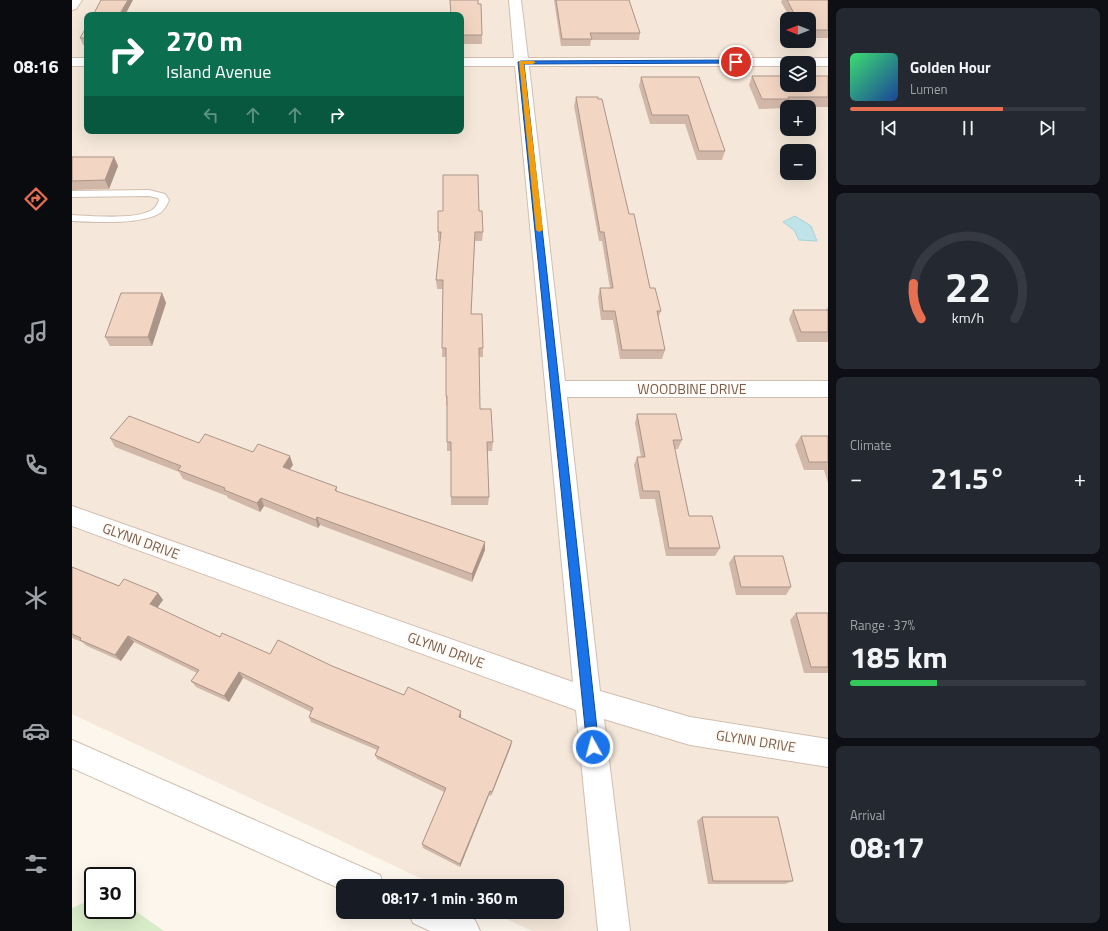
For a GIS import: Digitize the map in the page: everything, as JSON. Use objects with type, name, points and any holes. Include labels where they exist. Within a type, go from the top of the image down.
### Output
[{"type":"street","points":[[72,6],[76,0]]},
{"type":"street","points":[[515,0],[588,701],[614,931]]},
{"type":"street","points":[[72,62],[84,62]]},
{"type":"street","points":[[464,62],[828,62]]},
{"type":"street","name":"WOODBINE DRIVE","points":[[556,389],[828,389]]},
{"type":"street","name":"GLYNN DRIVE","points":[[72,516],[588,701],[690,731],[828,752]]},
{"type":"street","points":[[72,754],[354,879]]},
{"type":"street","points":[[439,919],[464,931]]},
{"type":"lane","points":[[72,194],[150,193],[162,196],[164,200],[161,207],[150,215],[101,219],[72,218]]},
{"type":"shaded area","points":[[72,0],[828,0],[828,931],[532,931],[507,919],[564,919],[564,879],[422,879],[72,714]]},
{"type":"green space","points":[[84,903],[84,919],[136,919],[136,911],[164,931],[72,931],[72,908]]},
{"type":"water","points":[[795,216],[811,226],[817,241],[799,240],[794,230],[783,222]]},
{"type":"building","points":[[101,0],[128,0],[121,12],[95,12]]},
{"type":"building","points":[[450,0],[478,0],[478,4],[481,4],[482,35],[464,35],[464,12],[451,12]]},
{"type":"building","points":[[556,0],[629,0],[640,33],[590,33],[592,39],[562,39]]},
{"type":"building","points":[[787,0],[828,0],[828,30],[816,30],[816,12],[793,12]]},
{"type":"building","points":[[84,31],[84,38],[80,38]]},
{"type":"building","points":[[752,76],[780,76],[780,92],[816,92],[816,76],[828,76],[828,97],[788,97],[789,99],[762,99]]},
{"type":"building","points":[[641,77],[699,77],[725,151],[699,151],[688,115],[652,115]]},
{"type":"building","points":[[576,97],[598,97],[598,99],[602,99],[629,214],[634,214],[650,288],[655,288],[661,311],[657,311],[665,350],[622,350],[615,311],[603,311],[600,288],[613,288],[604,232],[600,232]]},
{"type":"building","points":[[72,157],[114,157],[105,180],[72,181]]},
{"type":"building","points":[[443,175],[478,175],[479,211],[482,211],[483,232],[475,232],[471,314],[482,314],[483,348],[479,348],[480,409],[491,409],[493,442],[487,442],[489,497],[451,497],[451,442],[447,442],[446,348],[442,348],[443,280],[436,280],[441,232],[438,232],[438,211],[443,211]]},
{"type":"building","points":[[121,293],[162,293],[148,337],[105,337]]},
{"type":"building","points":[[793,310],[828,310],[828,332],[801,332]]},
{"type":"building","points":[[637,414],[676,414],[682,440],[673,440],[689,516],[712,516],[720,548],[669,548],[659,491],[643,491],[637,457],[645,457]]},
{"type":"building","points":[[129,416],[199,443],[205,434],[253,452],[258,444],[290,456],[283,467],[337,487],[335,490],[336,491],[485,542],[472,574],[317,517],[316,520],[261,498],[257,503],[224,490],[225,488],[178,470],[181,466],[110,438]]},
{"type":"building","points":[[801,436],[828,436],[828,462],[809,462]]},
{"type":"building","points":[[734,556],[783,556],[791,587],[741,587]]},
{"type":"building","points":[[72,567],[119,586],[124,579],[158,593],[150,604],[220,637],[222,633],[270,654],[278,640],[332,666],[404,695],[408,687],[461,711],[459,717],[512,741],[492,792],[490,791],[460,864],[422,844],[446,788],[375,755],[379,747],[309,717],[313,708],[239,672],[224,696],[191,681],[199,670],[128,636],[115,655],[80,640],[81,638],[72,634]]},
{"type":"building","points":[[796,613],[828,613],[828,667],[811,667]]},
{"type":"building","points":[[702,817],[778,817],[793,881],[713,881]]},
{"type":"slow traffic","points":[[533,62],[521,62],[539,230]]},
{"type":"route","points":[[593,747],[521,62],[736,62]]}]
